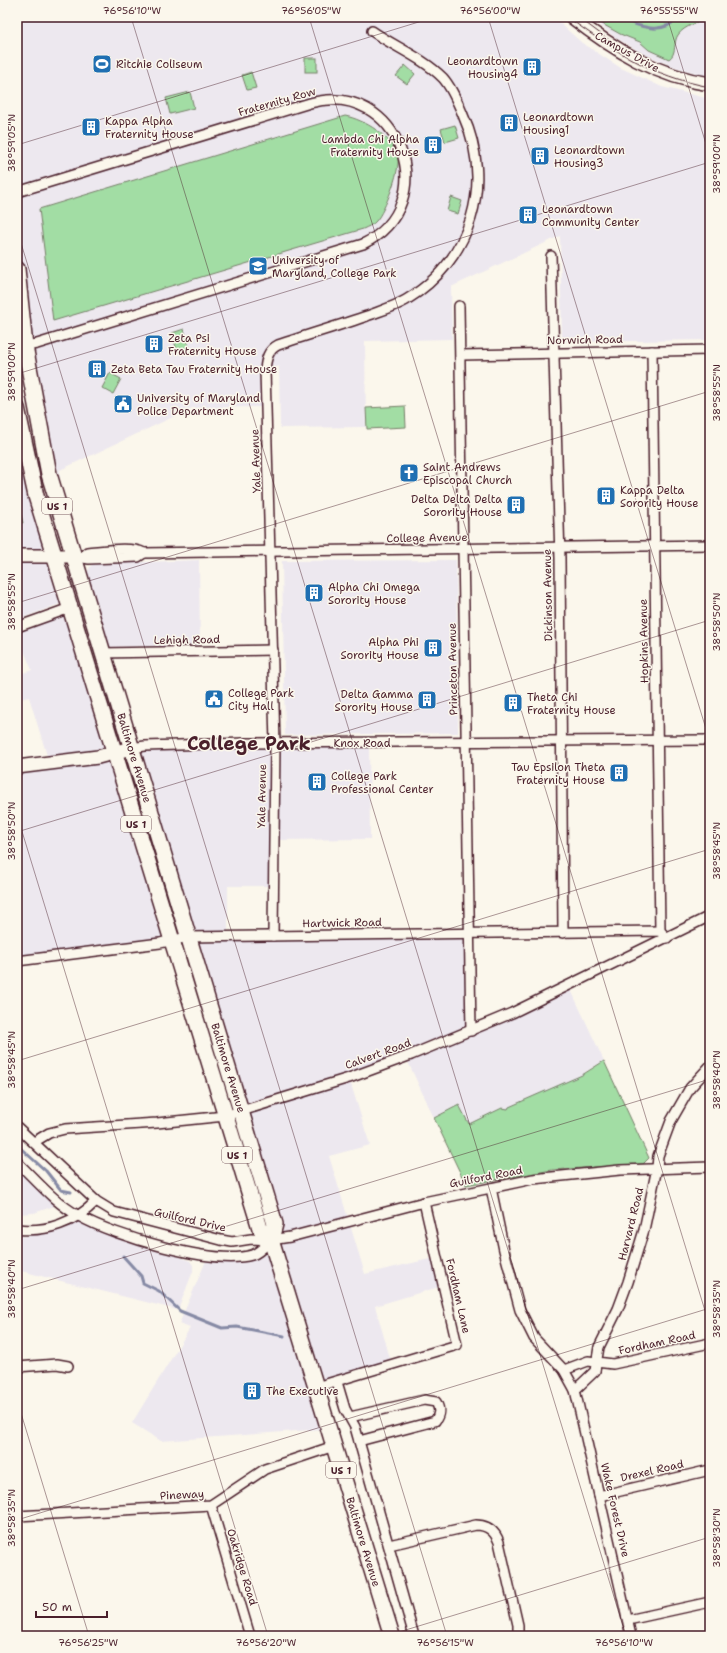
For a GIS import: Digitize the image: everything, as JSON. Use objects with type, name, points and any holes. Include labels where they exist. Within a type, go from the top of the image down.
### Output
[{"type":"main road","name":"Baltimore Avenue","points":[[17,269],[25,346],[47,468],[77,557],[102,653],[275,1224],[272,1240],[392,1636]]},
{"type":"main road","name":"Baltimore Avenue","points":[[17,408],[33,482],[54,557],[115,752],[225,1116],[260,1228],[265,1236],[272,1240]]},
{"type":"street","name":"Campus Drive","points":[[572,17],[617,49],[658,71],[692,82],[710,84]]},
{"type":"street","name":"Yale Avenue","points":[[273,936],[275,744],[265,370],[267,357],[271,350],[278,345],[334,328],[388,308],[419,291],[434,279],[458,249],[473,213],[477,186],[474,149],[470,132],[451,89],[433,70],[372,31]]},
{"type":"street","name":"Fraternity Row","points":[[17,192],[310,103],[328,100],[342,101],[359,106],[382,120],[395,135],[400,146],[406,173],[404,195],[394,217],[382,232],[363,244],[37,344],[25,346]]},
{"type":"street","name":"Dickinson Avenue","points":[[551,256],[555,352],[559,547],[563,933]]},
{"type":"street","name":"Princeton Avenue","points":[[459,306],[471,1031]]},
{"type":"street","name":"Norwich Road","points":[[461,355],[710,350]]},
{"type":"street","name":"Hopkins Avenue","points":[[652,351],[657,741],[664,934]]},
{"type":"street","name":"College Avenue","points":[[77,557],[88,560],[138,557],[144,554],[710,545]]},
{"type":"street","points":[[17,556],[77,557]]},
{"type":"street","points":[[17,627],[70,608]]},
{"type":"street","name":"Lehigh Road","points":[[102,653],[273,650]]},
{"type":"street","name":"Knox Road","points":[[17,766],[98,757],[131,748],[204,744],[710,740]]},
{"type":"street","name":"Calvert Road","points":[[34,1142],[49,1133],[65,1129],[157,1123],[225,1116],[349,1078],[471,1031],[664,934],[710,916]]},
{"type":"street","name":"Hartwick Road","points":[[17,961],[172,941],[188,937],[470,933],[664,934]]},
{"type":"street","name":"Harvard Road","points":[[597,1363],[600,1347],[618,1310],[644,1230],[657,1168],[658,1156],[679,1104],[696,1080],[710,1066]]},
{"type":"street","name":"Guilford Drive","points":[[17,1128],[34,1142],[96,1201],[114,1212],[211,1239],[232,1242],[250,1239],[272,1240]]},
{"type":"street","points":[[17,1162],[63,1206],[78,1216],[121,1235],[208,1256],[228,1258],[252,1255],[272,1240]]},
{"type":"street","name":"Guilford Road","points":[[272,1240],[424,1202],[491,1188],[566,1175],[657,1168],[710,1166]]},
{"type":"street","points":[[491,1188],[504,1250],[520,1310],[534,1338],[564,1370],[588,1361],[597,1363],[595,1371],[575,1390]]},
{"type":"street","points":[[17,1229],[31,1230],[53,1226],[78,1216],[96,1201]]},
{"type":"street","name":"Fordham Lane","points":[[316,1386],[337,1382],[457,1345],[424,1202]]},
{"type":"street","name":"Fordham Road","points":[[597,1363],[613,1364],[710,1343]]},
{"type":"street","points":[[17,1367],[57,1364],[68,1366]]},
{"type":"street","name":"Wake Forest Drive","points":[[564,1370],[575,1390],[631,1636]]},
{"type":"street","name":"Baltimore Avenue","points":[[337,1382],[345,1410],[350,1417],[359,1441],[414,1636]]},
{"type":"street","points":[[350,1417],[424,1400],[436,1402],[438,1407],[438,1416],[435,1421],[359,1441]]},
{"type":"street","name":"Pineway","points":[[17,1516],[210,1505],[265,1469],[334,1446]]},
{"type":"street","name":"Drexel Road","points":[[599,1496],[710,1470]]},
{"type":"street","name":"Oakridge Road","points":[[210,1505],[249,1636]]},
{"type":"street","points":[[389,1545],[471,1526],[483,1525],[488,1527],[499,1542],[518,1625],[518,1636]]},
{"type":"street","points":[[628,1620],[710,1602]]},
{"type":"shaded area","name":"University of Maryland, College Park","points":[[18,17],[553,17],[582,43],[621,68],[662,87],[710,99],[710,340],[562,342],[560,236],[451,287],[452,339],[365,341],[366,427],[280,428],[279,366],[262,374],[262,407],[192,408],[60,470],[60,480],[53,450],[51,451],[25,301],[19,243],[17,213]]},
{"type":"shaded area","points":[[589,17],[710,17],[710,77],[675,67],[644,54],[616,38]]},
{"type":"shaded area","points":[[17,392],[29,444],[65,573],[62,603],[17,620]]},
{"type":"shaded area","points":[[199,560],[200,645],[104,647],[84,579],[93,564]]},
{"type":"shaded area","points":[[456,560],[458,733],[285,735],[282,561]]},
{"type":"shaded area","points":[[70,608],[172,941],[17,961],[17,767],[49,762],[29,697],[20,699],[17,691],[17,675],[32,670],[17,634],[17,626]]},
{"type":"shaded area","points":[[369,743],[370,839],[274,840],[273,886],[228,886],[228,937],[470,933],[471,1031],[349,1078],[370,1145],[329,1156],[365,1274],[434,1258],[442,1286],[375,1306],[392,1365],[316,1387],[324,1429],[161,1441],[132,1423],[190,1328],[179,1324],[208,1256],[252,1255],[274,1234],[131,748]]},
{"type":"shaded area","points":[[571,990],[604,1061],[585,1072],[585,1092],[511,1110],[502,1108],[469,1124],[459,1105],[434,1118],[408,1062],[500,1024]]},
{"type":"shaded area","points":[[17,1166],[60,1204],[34,1213],[17,1214]]},
{"type":"shaded area","points":[[78,1217],[190,1261],[193,1265],[193,1271],[178,1310],[17,1270],[17,1237],[28,1236]]},
{"type":"green space","points":[[593,17],[710,17],[710,19],[692,24],[684,29],[678,35],[673,54],[669,59],[649,50],[640,42],[620,34]]},
{"type":"green space","points":[[305,58],[317,58],[317,72],[305,72]]},
{"type":"green space","points":[[405,65],[415,74],[407,84],[396,76]]},
{"type":"green space","points":[[251,72],[256,88],[247,90],[242,75]]},
{"type":"green space","points":[[190,92],[194,108],[170,114],[166,98]]},
{"type":"green space","points":[[345,116],[360,121],[377,130],[391,143],[398,158],[397,172],[391,191],[384,209],[373,224],[363,229],[53,321],[39,209]]},
{"type":"green space","points":[[455,125],[459,138],[445,142],[441,129]]},
{"type":"green space","points":[[451,197],[462,201],[458,214],[447,211]]},
{"type":"green space","points":[[184,329],[189,347],[177,351],[172,333]]},
{"type":"green space","points":[[110,373],[121,379],[113,394],[102,388]]},
{"type":"green space","points":[[405,406],[406,427],[367,429],[366,408]]},
{"type":"green space","points":[[17,497],[23,523],[17,522]]},
{"type":"green space","points":[[604,1061],[649,1158],[643,1164],[552,1170],[466,1185],[434,1118],[459,1105],[469,1124],[502,1108],[508,1109],[509,1107],[582,1075]]},
{"type":"waterway","points":[[620,17],[634,24],[650,28],[665,26],[672,23],[678,17]]},
{"type":"waterway","points":[[17,1145],[46,1171],[61,1190],[71,1192]]},
{"type":"waterway","points":[[123,1256],[141,1276],[143,1283],[159,1291],[180,1311],[222,1328],[237,1327],[284,1336]]},
{"type":"tram line","points":[[567,17],[601,41],[634,61],[670,76],[710,87]]},
{"type":"tram line","points":[[578,17],[614,44]]},
{"type":"place","name":"Ritchie Coliseum","points":[[102,64]]},
{"type":"place","name":"Leonardtown Housing4","points":[[532,67]]},
{"type":"place","name":"Leonardtown Housing1","points":[[509,123]]},
{"type":"place","name":"Kappa Alpha Fraternity House","points":[[91,127]]},
{"type":"place","name":"Lambda Chi Alpha Fraternity House","points":[[433,145]]},
{"type":"place","name":"Leonardtown Housing3","points":[[540,156]]},
{"type":"place","name":"Leonardtown Community Center","points":[[528,215]]},
{"type":"place","name":"University of Maryland, College Park","points":[[258,266]]},
{"type":"place","name":"Zeta Psi Fraternity House","points":[[154,344]]},
{"type":"place","name":"Zeta Beta Tau Fraternity House","points":[[97,369]]},
{"type":"place","name":"University of Maryland Police Department","points":[[123,404]]},
{"type":"place","name":"Saint Andrews Episcopal Church","points":[[409,473]]},
{"type":"place","name":"Kappa Delta Sorority House","points":[[606,496]]},
{"type":"place","name":"Delta Delta Delta Sorority House","points":[[516,505]]},
{"type":"place","name":"Alpha Chi Omega Sorority House","points":[[314,593]]},
{"type":"place","name":"Alpha Phi Sorority House","points":[[433,648]]},
{"type":"place","name":"College Park City Hall","points":[[214,699]]},
{"type":"place","name":"Delta Gamma Sorority House","points":[[427,700]]},
{"type":"place","name":"Theta Chi Fraternity House","points":[[513,703]]},
{"type":"place","name":"Tau Epsilon Theta Fraternity House","points":[[619,773]]},
{"type":"place","name":"College Park Professional Center","points":[[317,782]]},
{"type":"place","name":"The Executive","points":[[252,1391]]},
{"type":"district","name":"College Park","points":[[249,743]]}]
